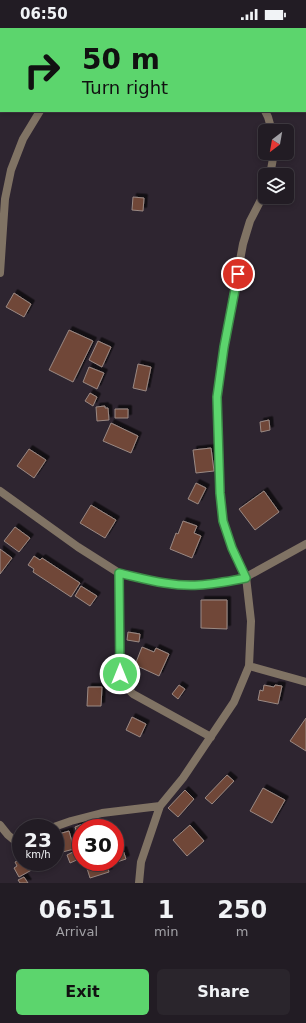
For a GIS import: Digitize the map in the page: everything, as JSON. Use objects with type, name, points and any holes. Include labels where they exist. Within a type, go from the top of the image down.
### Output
[{"type":"street","points":[[0,273],[5,199],[11,170],[23,139],[39,112]]},
{"type":"street","points":[[267,113],[270,124]]},
{"type":"street","points":[[139,883],[141,862],[160,806],[183,778],[234,702],[248,666],[250,621],[246,578],[232,548],[223,521],[220,493],[217,397],[224,347],[243,244],[250,221],[259,204]]},
{"type":"street","points":[[0,491],[78,547],[119,573],[162,583],[198,585],[246,578],[306,544]]},
{"type":"street","points":[[119,573],[120,674],[125,686],[133,694],[211,737]]},
{"type":"street","points":[[248,666],[306,682]]},
{"type":"street","points":[[64,823],[102,813],[160,806]]},
{"type":"street","points":[[0,825],[12,838]]},
{"type":"building","points":[[133,197],[144,198],[143,211],[132,210]]},
{"type":"building","points":[[14,293],[31,304],[24,317],[6,307]]},
{"type":"building","points":[[69,330],[93,341],[73,382],[49,370]]},
{"type":"building","points":[[98,341],[111,347],[102,367],[89,360]]},
{"type":"building","points":[[138,364],[151,367],[146,391],[133,388]]},
{"type":"building","points":[[89,367],[104,373],[97,389],[83,382]]},
{"type":"building","points":[[90,393],[97,397],[93,406],[85,401]]},
{"type":"building","points":[[105,406],[105,408],[108,408],[109,420],[97,421],[96,407]]},
{"type":"building","points":[[115,409],[128,409],[128,418],[115,418]]},
{"type":"building","points":[[269,420],[270,430],[261,432],[260,422]]},
{"type":"building","points":[[111,423],[138,436],[131,453],[103,441]]},
{"type":"building","points":[[211,448],[214,471],[196,473],[193,450]]},
{"type":"building","points":[[29,449],[46,460],[34,478],[17,466]]},
{"type":"building","points":[[196,483],[206,488],[198,504],[188,499]]},
{"type":"building","points":[[264,491],[279,512],[255,530],[239,509]]},
{"type":"building","points":[[91,505],[116,520],[105,538],[80,523]]},
{"type":"building","points":[[183,521],[197,526],[194,533],[201,536],[192,558],[170,549],[176,533],[178,534]]},
{"type":"building","points":[[15,527],[30,538],[19,552],[4,541]]},
{"type":"building","points":[[0,549],[12,558],[0,574]]},
{"type":"building","points":[[34,556],[40,560],[42,558],[80,583],[71,597],[33,572],[34,569],[28,565]]},
{"type":"building","points":[[81,586],[97,596],[90,606],[75,596]]},
{"type":"building","points":[[201,600],[227,600],[227,629],[201,628]]},
{"type":"building","points":[[128,632],[140,634],[139,642],[127,640]]},
{"type":"building","points":[[142,647],[154,652],[156,648],[169,654],[159,676],[135,665]]},
{"type":"building","points":[[179,685],[185,689],[178,699],[172,694]]},
{"type":"building","points":[[264,685],[274,687],[275,685],[282,686],[278,704],[258,700],[260,690],[263,691]]},
{"type":"building","points":[[88,687],[102,687],[101,706],[87,706]]},
{"type":"building","points":[[132,717],[146,724],[140,737],[126,730]]},
{"type":"building","points":[[306,718],[306,751],[290,741]]},
{"type":"building","points":[[227,775],[234,781],[212,804],[205,798]]},
{"type":"building","points":[[263,788],[285,800],[272,823],[250,811]]},
{"type":"building","points":[[185,790],[194,799],[178,817],[168,808]]},
{"type":"building","points":[[190,825],[204,841],[187,856],[173,840]]},
{"type":"building","points":[[69,831],[72,842],[72,850],[64,852],[64,832]]},
{"type":"building","points":[[72,852],[72,862],[70,863],[67,855]]},
{"type":"building","points":[[16,871],[30,871],[19,877]]},
{"type":"building","points":[[88,871],[109,871],[109,872],[90,878]]},
{"type":"building","points":[[24,877],[28,883],[20,883],[18,880]]},
{"type":"route","points":[[120,674],[119,573],[162,583],[198,585],[246,578],[232,548],[223,521],[220,493],[217,397],[224,347],[238,274]]}]
